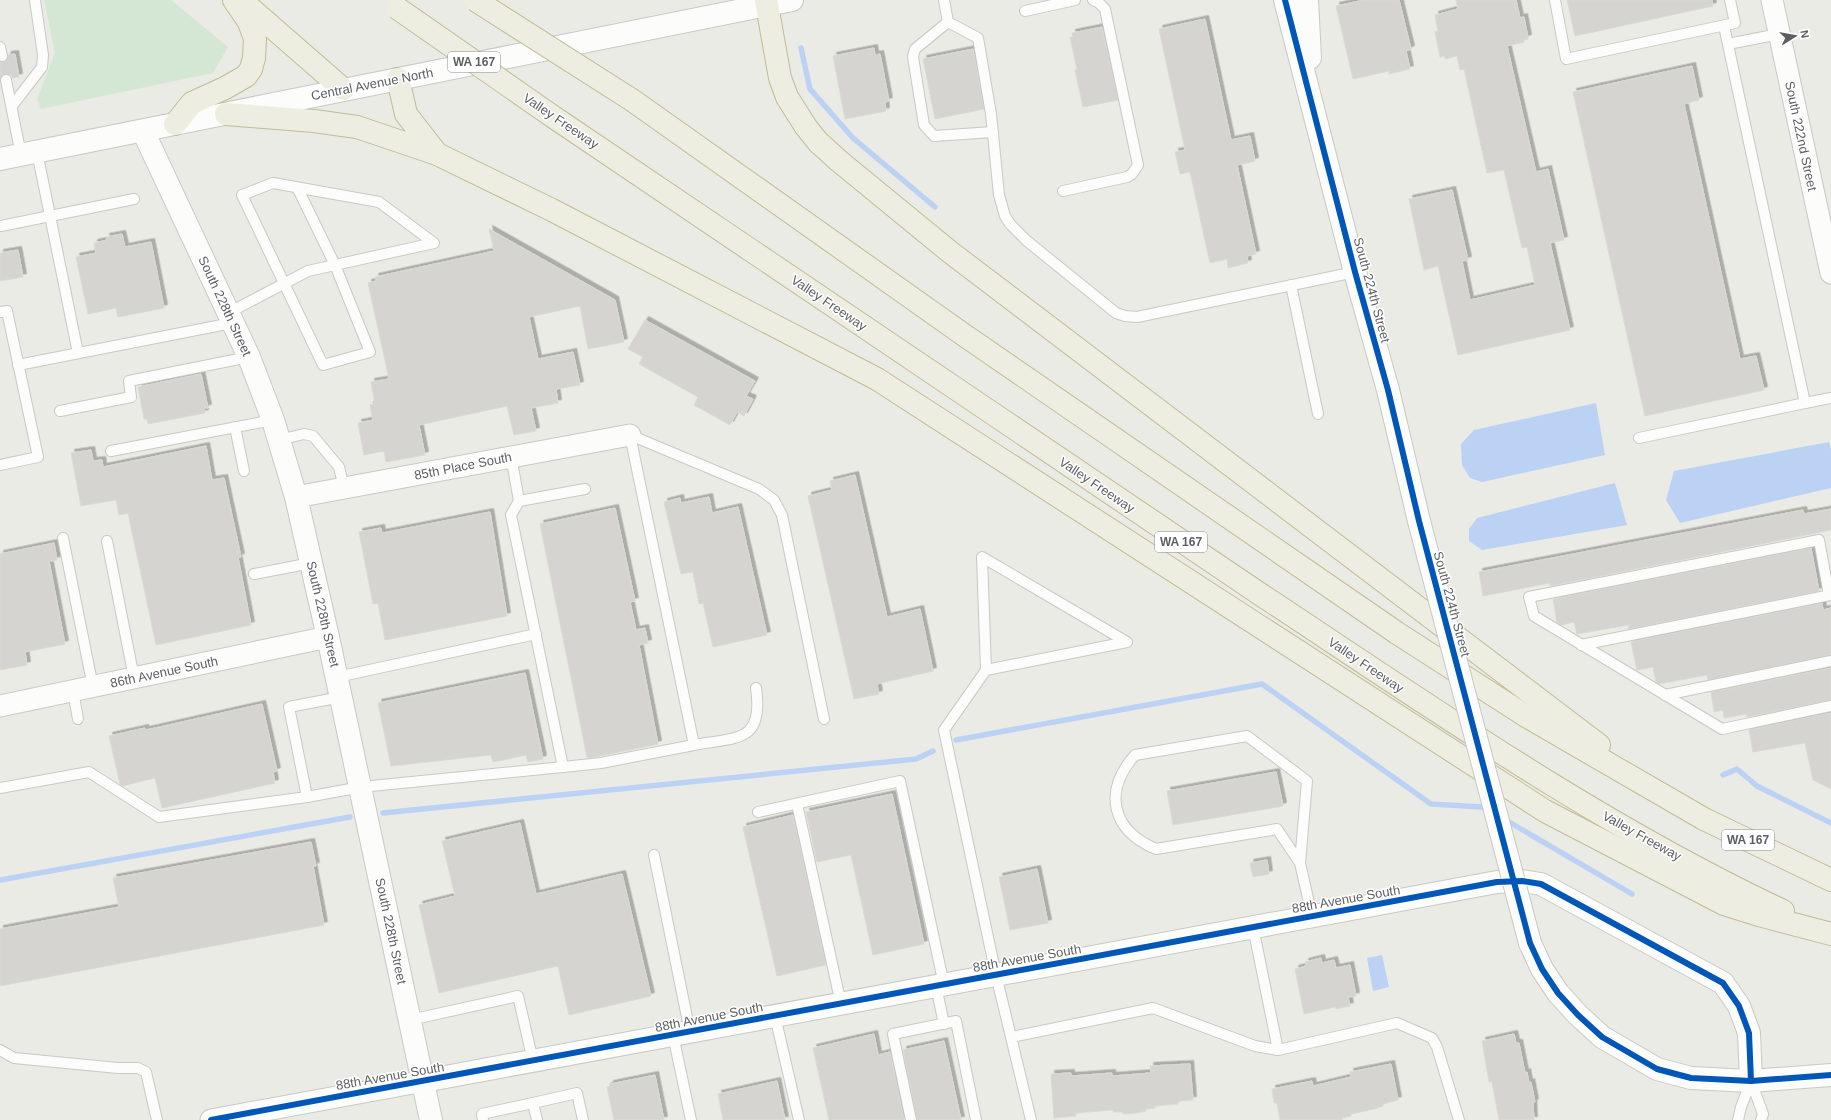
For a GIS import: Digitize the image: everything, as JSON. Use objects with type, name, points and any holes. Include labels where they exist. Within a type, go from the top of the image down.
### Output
[{"type":"highway","points":[[175,124],[192,102],[225,88],[246,76],[251,69],[254,58],[255,39],[249,22],[234,0]]},
{"type":"highway","points":[[241,0],[343,90]]},
{"type":"highway","name":"WA 167","points":[[475,0],[632,100],[964,336],[1397,633],[1526,716],[1667,797],[1711,822],[1831,880]]},
{"type":"highway","points":[[766,3],[780,78],[787,97],[795,112],[810,132],[838,161],[950,252],[1667,797]]},
{"type":"highway","name":"Valley Freeway","points":[[391,4],[552,116],[1128,507],[1506,756],[1650,842],[1761,901],[1831,934]]},
{"type":"highway","points":[[398,79],[406,114],[438,154]]},
{"type":"highway","points":[[226,114],[314,121],[357,127],[438,154],[559,214],[877,379],[1545,811],[1724,904],[1831,934]]},
{"type":"street","name":"Central Avenue North","points":[[0,159],[766,3],[792,0]]},
{"type":"street","name":"South 224th Street","points":[[1285,0],[1354,272],[1388,390],[1419,521],[1530,943],[1542,969],[1558,993],[1578,1016],[1602,1037],[1657,1069],[1691,1078],[1751,1081],[1831,1075]]},
{"type":"street","points":[[1306,0],[1312,107]]},
{"type":"street","name":"South 222nd Street","points":[[1772,0],[1831,272]]},
{"type":"street","name":"South 228th Street","points":[[143,131],[249,357],[276,430],[296,497],[339,687],[424,1081],[431,1120]]},
{"type":"street","name":"85th Place South","points":[[296,497],[630,435]]},
{"type":"street","name":"86th Avenue South","points":[[0,706],[328,637]]},
{"type":"street","name":"88th Avenue South","points":[[211,1120],[260,1116],[424,1081],[681,1033],[1497,882],[1522,881],[1541,884],[1723,983],[1739,1006],[1748,1033],[1751,1081]]},
{"type":"lane","points":[[12,106],[42,68],[42,55],[35,0]]},
{"type":"lane","points":[[944,0],[948,22]]},
{"type":"lane","points":[[1025,11],[1075,0]]},
{"type":"lane","points":[[1063,192],[1127,177],[1132,174],[1138,166],[1105,9],[1098,2],[1093,0]]},
{"type":"lane","points":[[1555,0],[1566,59],[1735,24],[1730,0]]},
{"type":"lane","points":[[948,22],[978,38],[993,132],[999,195],[1002,210],[1007,220],[1027,241],[1116,313],[1125,316],[1137,317],[1354,272]]},
{"type":"lane","points":[[948,22],[915,49],[913,57],[924,125],[934,136],[993,132]]},
{"type":"lane","points":[[1724,26],[1805,403]]},
{"type":"lane","points":[[1728,44],[1779,34]]},
{"type":"lane","points":[[6,80],[12,106],[50,216],[78,353]]},
{"type":"lane","points":[[18,365],[78,353],[230,318],[285,283],[308,272],[335,265],[434,243],[379,202],[297,187],[273,183],[242,195],[285,283],[323,365],[370,352],[335,265],[297,187]]},
{"type":"lane","points":[[1,226],[134,199]]},
{"type":"lane","points":[[1291,285],[1318,414]]},
{"type":"lane","points":[[0,312],[6,311],[38,456],[0,465]]},
{"type":"lane","points":[[60,411],[131,397],[129,380],[249,357]]},
{"type":"lane","points":[[1639,438],[1831,398]]},
{"type":"lane","points":[[235,427],[244,471]]},
{"type":"lane","points":[[111,451],[235,427],[304,434],[313,436],[340,467],[344,488]]},
{"type":"lane","points":[[630,435],[759,489],[774,500],[782,515],[824,719]]},
{"type":"lane","points":[[630,435],[694,745]]},
{"type":"lane","points":[[511,456],[519,501],[511,515],[562,767]]},
{"type":"lane","points":[[519,501],[585,488]]},
{"type":"lane","points":[[63,538],[83,689],[78,719]]},
{"type":"lane","points":[[1581,645],[1830,595],[1820,540],[1529,597],[1534,616],[1581,645],[1722,729],[1831,706]]},
{"type":"lane","points":[[107,541],[134,678]]},
{"type":"lane","points":[[986,670],[1127,642],[982,557],[986,670],[944,730],[996,975],[1031,1120]]},
{"type":"lane","points":[[254,574],[311,563]]},
{"type":"lane","points":[[307,797],[289,707],[339,687],[536,634]]},
{"type":"lane","points":[[1665,695],[1831,661]]},
{"type":"lane","points":[[0,788],[89,772],[159,817],[307,797],[360,787],[601,763],[748,733],[756,723],[759,706],[756,688]]},
{"type":"lane","points":[[1300,863],[1277,829],[1156,850],[1140,843],[1128,832],[1119,817],[1116,800],[1117,789],[1124,768],[1135,756],[1247,736],[1307,781],[1300,863],[1312,916]]},
{"type":"lane","points":[[758,812],[900,781],[940,985],[944,1024]]},
{"type":"lane","points":[[797,804],[841,1004]]},
{"type":"lane","points":[[654,855],[681,1033],[692,1120]]},
{"type":"lane","points":[[1253,927],[1278,1050]]},
{"type":"lane","points":[[410,1020],[518,996],[533,1061]]},
{"type":"lane","points":[[1012,1037],[1153,1008],[1255,1046],[1278,1050],[1397,1023],[1432,1038],[1437,1047],[1459,1120]]},
{"type":"lane","points":[[776,1016],[799,1120]]},
{"type":"lane","points":[[911,1120],[893,1034],[956,1021],[976,1120]]},
{"type":"lane","points":[[0,1050],[14,1058],[118,1068],[138,1068],[146,1072],[157,1120]]},
{"type":"lane","points":[[1738,1120],[1741,1107],[1751,1081]]},
{"type":"lane","points":[[1751,1081],[1763,1114],[1761,1120]]},
{"type":"lane","points":[[483,1120],[482,1114],[577,1093],[583,1120]]},
{"type":"lane","points":[[533,1103],[537,1120]]},
{"type":"green space","points":[[44,0],[171,0],[228,47],[213,73],[41,109],[37,99],[55,53]]},
{"type":"water","points":[[1596,403],[1605,455],[1482,482],[1470,478],[1462,465],[1461,444],[1474,430]]},
{"type":"water","points":[[1829,442],[1831,449],[1831,488],[1680,523],[1666,500],[1674,471]]},
{"type":"water","points":[[1615,483],[1627,525],[1482,550],[1469,541],[1469,529],[1477,518]]},
{"type":"water","points":[[1382,955],[1389,987],[1373,991],[1367,958]]},
{"type":"building","points":[[1364,0],[1399,0],[1411,49],[1406,51],[1410,69],[1389,74],[1389,71],[1353,79],[1336,6]]},
{"type":"building","points":[[1456,0],[1516,0],[1520,18],[1524,17],[1528,38],[1524,39],[1524,42],[1507,46],[1536,172],[1548,169],[1564,240],[1550,243],[1570,330],[1458,355],[1438,266],[1424,270],[1409,199],[1452,190],[1468,260],[1462,261],[1470,300],[1535,285],[1527,247],[1522,248],[1504,170],[1487,173],[1464,69],[1460,70],[1457,56],[1445,59],[1445,56],[1440,57],[1435,32],[1438,31],[1435,15],[1458,9]]},
{"type":"building","points":[[1567,0],[1712,0],[1713,6],[1575,36]]},
{"type":"building","points":[[1205,19],[1231,140],[1250,136],[1255,161],[1237,165],[1256,254],[1247,256],[1248,263],[1228,268],[1227,259],[1210,263],[1190,172],[1180,174],[1175,152],[1185,150],[1159,29]]},
{"type":"building","points":[[1102,27],[1118,100],[1083,107],[1070,37],[1073,37],[1072,33]]},
{"type":"building","points":[[874,48],[875,55],[880,54],[889,101],[885,102],[886,111],[845,119],[833,56]]},
{"type":"building","points":[[973,49],[984,109],[935,119],[923,59]]},
{"type":"building","points":[[15,54],[19,77],[12,78],[11,75],[5,74],[0,78],[0,62],[6,61],[8,55]]},
{"type":"building","points":[[1692,66],[1699,100],[1684,104],[1740,359],[1756,356],[1764,390],[1645,416],[1573,92]]},
{"type":"building","points":[[489,229],[615,300],[624,342],[588,349],[580,306],[529,317],[538,359],[573,352],[580,385],[556,389],[558,403],[531,408],[536,431],[514,435],[507,406],[419,425],[425,455],[386,462],[384,451],[364,455],[358,423],[373,420],[370,405],[375,404],[371,382],[389,379],[368,283],[376,281],[375,277],[494,251]]},
{"type":"building","points":[[122,234],[125,247],[151,242],[164,308],[118,317],[116,308],[88,314],[76,257],[96,253],[94,243],[107,240],[106,237]]},
{"type":"building","points":[[18,250],[23,277],[0,281],[0,253]]},
{"type":"building","points":[[645,320],[755,381],[746,396],[753,399],[744,416],[737,412],[730,425],[694,405],[698,397],[639,364],[643,357],[628,349]]},
{"type":"building","points":[[201,374],[208,408],[204,408],[205,413],[148,424],[147,419],[144,419],[138,387]]},
{"type":"building","points":[[206,446],[212,480],[224,478],[241,557],[238,557],[251,625],[156,645],[128,513],[119,515],[116,500],[81,506],[71,453],[91,450],[93,461],[102,460],[103,467]]},
{"type":"building","points":[[855,475],[887,617],[920,609],[933,671],[877,684],[879,694],[854,699],[808,496],[832,490],[830,481]]},
{"type":"building","points":[[709,497],[712,513],[738,507],[767,635],[713,647],[703,603],[699,604],[693,572],[681,574],[664,502],[680,498],[681,503]]},
{"type":"building","points":[[615,508],[635,601],[630,602],[636,630],[645,628],[648,643],[639,645],[658,744],[590,758],[587,757],[540,524]]},
{"type":"building","points":[[1831,509],[1831,530],[1550,586],[1550,583],[1483,596],[1479,572],[1803,510],[1804,514]]},
{"type":"building","points":[[490,512],[507,616],[385,640],[378,603],[373,604],[359,532],[381,528],[382,533]]},
{"type":"building","points":[[54,543],[57,560],[49,561],[65,644],[25,652],[27,665],[0,670],[0,554]]},
{"type":"building","points":[[1811,548],[1819,591],[1629,629],[1628,625],[1577,634],[1574,622],[1561,625],[1557,622],[1553,599]]},
{"type":"building","points":[[1822,603],[1823,610],[1831,608],[1831,655],[1708,680],[1707,675],[1659,684],[1656,682],[1653,667],[1637,670],[1631,642]]},
{"type":"building","points":[[1831,668],[1831,700],[1747,717],[1746,714],[1724,718],[1723,710],[1714,712],[1711,692]]},
{"type":"building","points":[[525,673],[543,759],[528,762],[526,755],[493,762],[491,755],[391,766],[378,703]]},
{"type":"building","points":[[262,704],[277,771],[273,772],[275,783],[162,808],[155,778],[122,786],[120,784],[109,736],[145,728],[146,730]]},
{"type":"building","points":[[1831,713],[1831,789],[1813,780],[1805,743],[1753,752],[1749,730]]},
{"type":"building","points":[[1276,772],[1283,806],[1173,825],[1167,791]]},
{"type":"building","points":[[892,794],[924,944],[873,955],[851,855],[817,862],[806,812]]},
{"type":"building","points":[[793,815],[826,965],[777,976],[743,827]]},
{"type":"building","points":[[520,823],[536,894],[622,874],[651,996],[569,1015],[558,966],[439,993],[419,905],[455,896],[442,841]]},
{"type":"building","points":[[311,842],[316,866],[313,866],[324,925],[0,986],[0,929],[119,907],[113,878]]},
{"type":"building","points":[[1267,860],[1269,874],[1253,877],[1250,863]]},
{"type":"building","points":[[1037,869],[1048,923],[1010,930],[999,877]]},
{"type":"building","points":[[1321,958],[1322,963],[1334,960],[1336,968],[1350,965],[1356,996],[1348,997],[1350,1006],[1336,1009],[1335,1007],[1304,1014],[1295,969],[1306,966],[1305,962]]},
{"type":"building","points":[[874,1034],[878,1055],[890,1052],[904,1120],[829,1120],[813,1048]]},
{"type":"building","points":[[1514,1034],[1516,1043],[1519,1043],[1525,1073],[1527,1072],[1529,1083],[1531,1082],[1535,1102],[1533,1103],[1534,1120],[1499,1120],[1492,1082],[1489,1082],[1482,1041]]},
{"type":"building","points":[[944,1041],[961,1120],[917,1120],[903,1050]]},
{"type":"building","points":[[1190,1064],[1193,1100],[1178,1101],[1178,1104],[1155,1106],[1155,1108],[1146,1109],[1146,1111],[1137,1113],[1123,1114],[1123,1112],[1113,1112],[1113,1110],[1075,1113],[1076,1116],[1054,1118],[1051,1074],[1071,1073],[1071,1076],[1112,1073],[1112,1076],[1151,1073],[1150,1066]]},
{"type":"building","points":[[1391,1064],[1398,1100],[1383,1104],[1383,1106],[1374,1109],[1351,1114],[1351,1116],[1342,1118],[1342,1120],[1280,1120],[1277,1103],[1274,1103],[1272,1089],[1312,1081],[1313,1086],[1351,1077],[1350,1072]]},
{"type":"building","points":[[655,1075],[664,1120],[614,1120],[607,1087],[610,1086],[610,1084]]},
{"type":"building","points":[[777,1081],[785,1120],[723,1120],[718,1094]]},
{"type":"waterway","points":[[801,48],[810,89],[853,138],[935,207]]},
{"type":"waterway","points":[[956,740],[1262,684],[1431,804],[1482,807],[1489,811]]},
{"type":"waterway","points":[[383,813],[916,759],[933,751]]},
{"type":"waterway","points":[[1723,775],[1737,769],[1757,786],[1831,823]]},
{"type":"waterway","points":[[0,880],[350,817]]},
{"type":"waterway","points":[[1504,819],[1632,894]]},
{"type":"cycle path","points":[[1285,0],[1355,272],[1388,390],[1419,521],[1530,943],[1542,969],[1558,993],[1578,1015],[1602,1037],[1657,1069],[1691,1078],[1751,1081],[1831,1075]]},
{"type":"cycle path","points":[[211,1120],[1497,882],[1522,881],[1541,884],[1723,983],[1739,1006],[1749,1033],[1751,1081]]}]
